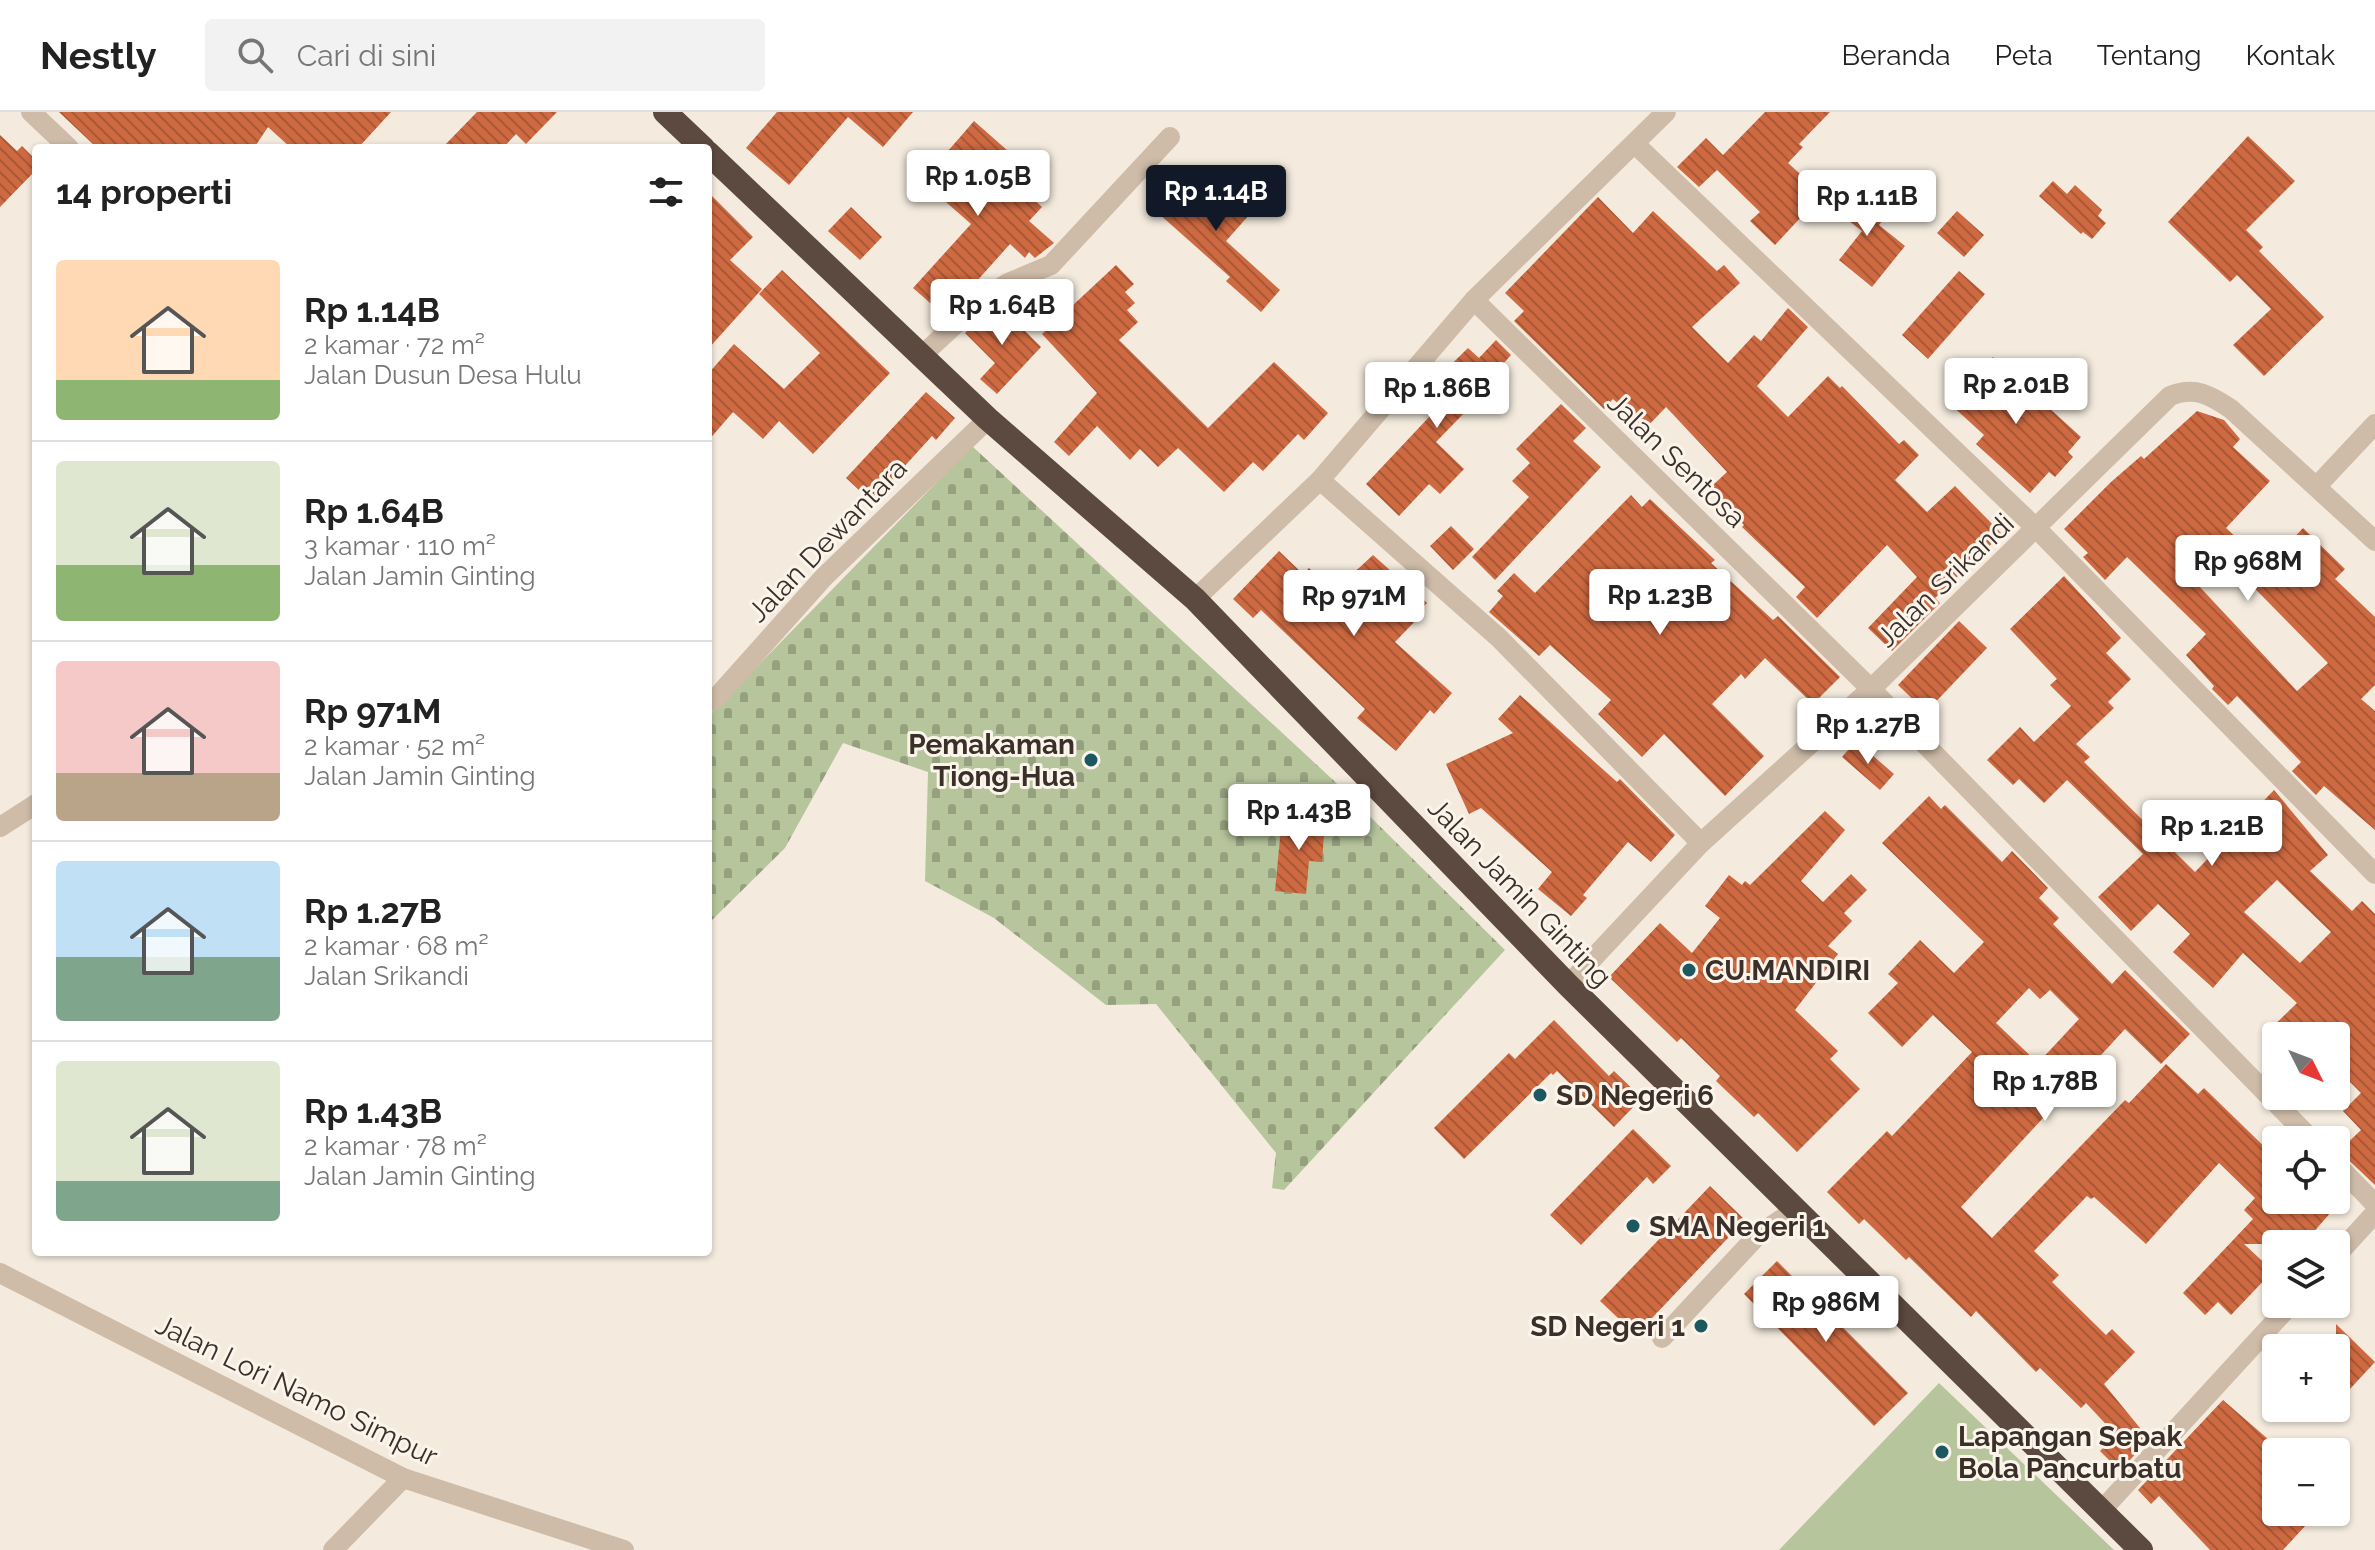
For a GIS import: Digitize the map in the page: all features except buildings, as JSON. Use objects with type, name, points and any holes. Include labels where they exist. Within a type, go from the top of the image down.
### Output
[{"type":"highway","points":[[665,112],[699,144]]},
{"type":"highway","name":"Jalan Jamin Ginting","points":[[712,157],[920,357],[1195,599],[1568,985],[2141,1550]]},
{"type":"street","points":[[31,112],[65,144]]},
{"type":"street","points":[[1195,599],[1320,480],[1474,300],[1666,112]]},
{"type":"street","points":[[920,357],[984,298],[1008,283],[1051,265],[1170,137]]},
{"type":"street","points":[[1635,144],[2038,530],[2375,874]]},
{"type":"street","name":"Jalan Sentosa","points":[[1474,300],[1871,689],[2298,1126]]},
{"type":"street","name":"Jalan Srikandi","points":[[1568,985],[1701,843],[1871,689],[2038,530],[2170,396],[2188,389],[2212,397],[2231,409],[2375,541]]},
{"type":"street","name":"Jalan Dewantara","points":[[712,700],[824,577],[988,419]]},
{"type":"street","points":[[2317,486],[2375,424]]},
{"type":"street","points":[[1320,480],[1499,638],[1701,843]]},
{"type":"street","points":[[0,827],[32,807]]},
{"type":"street","points":[[2350,1178],[2375,1204]]},
{"type":"street","points":[[1662,1338],[1757,1236],[1796,1209]]},
{"type":"street","points":[[2350,1241],[2375,1213]]},
{"type":"street","name":"Jalan Lori Namo Simpur","points":[[0,1273],[403,1478],[624,1550]]},
{"type":"street","points":[[2101,1511],[2278,1318]]},
{"type":"street","points":[[333,1550],[403,1478]]},
{"type":"green space","points":[[972,446],[1331,778],[1505,950],[1284,1190],[1272,1188],[1276,1153],[1156,1004],[1106,1005],[994,918],[925,881],[928,772],[843,743],[785,848],[712,920],[712,713]]},
{"type":"green space","name":"Lapangan Sepak Bola Pancurbatu","points":[[1939,1383],[2114,1550],[1779,1550]]},
{"type":"place","name":"Pemakaman Tiong-Hua","points":[[1091,760]]},
{"type":"place","name":"CU.MANDIRI","points":[[1689,970]]},
{"type":"place","name":"SD Negeri 6","points":[[1540,1095]]},
{"type":"place","name":"SMA Negeri 1","points":[[1633,1226]]},
{"type":"place","name":"SD Negeri 1","points":[[1701,1326]]},
{"type":"place","name":"Lapangan Sepak Bola Pancurbatu","points":[[1942,1452]]}]
